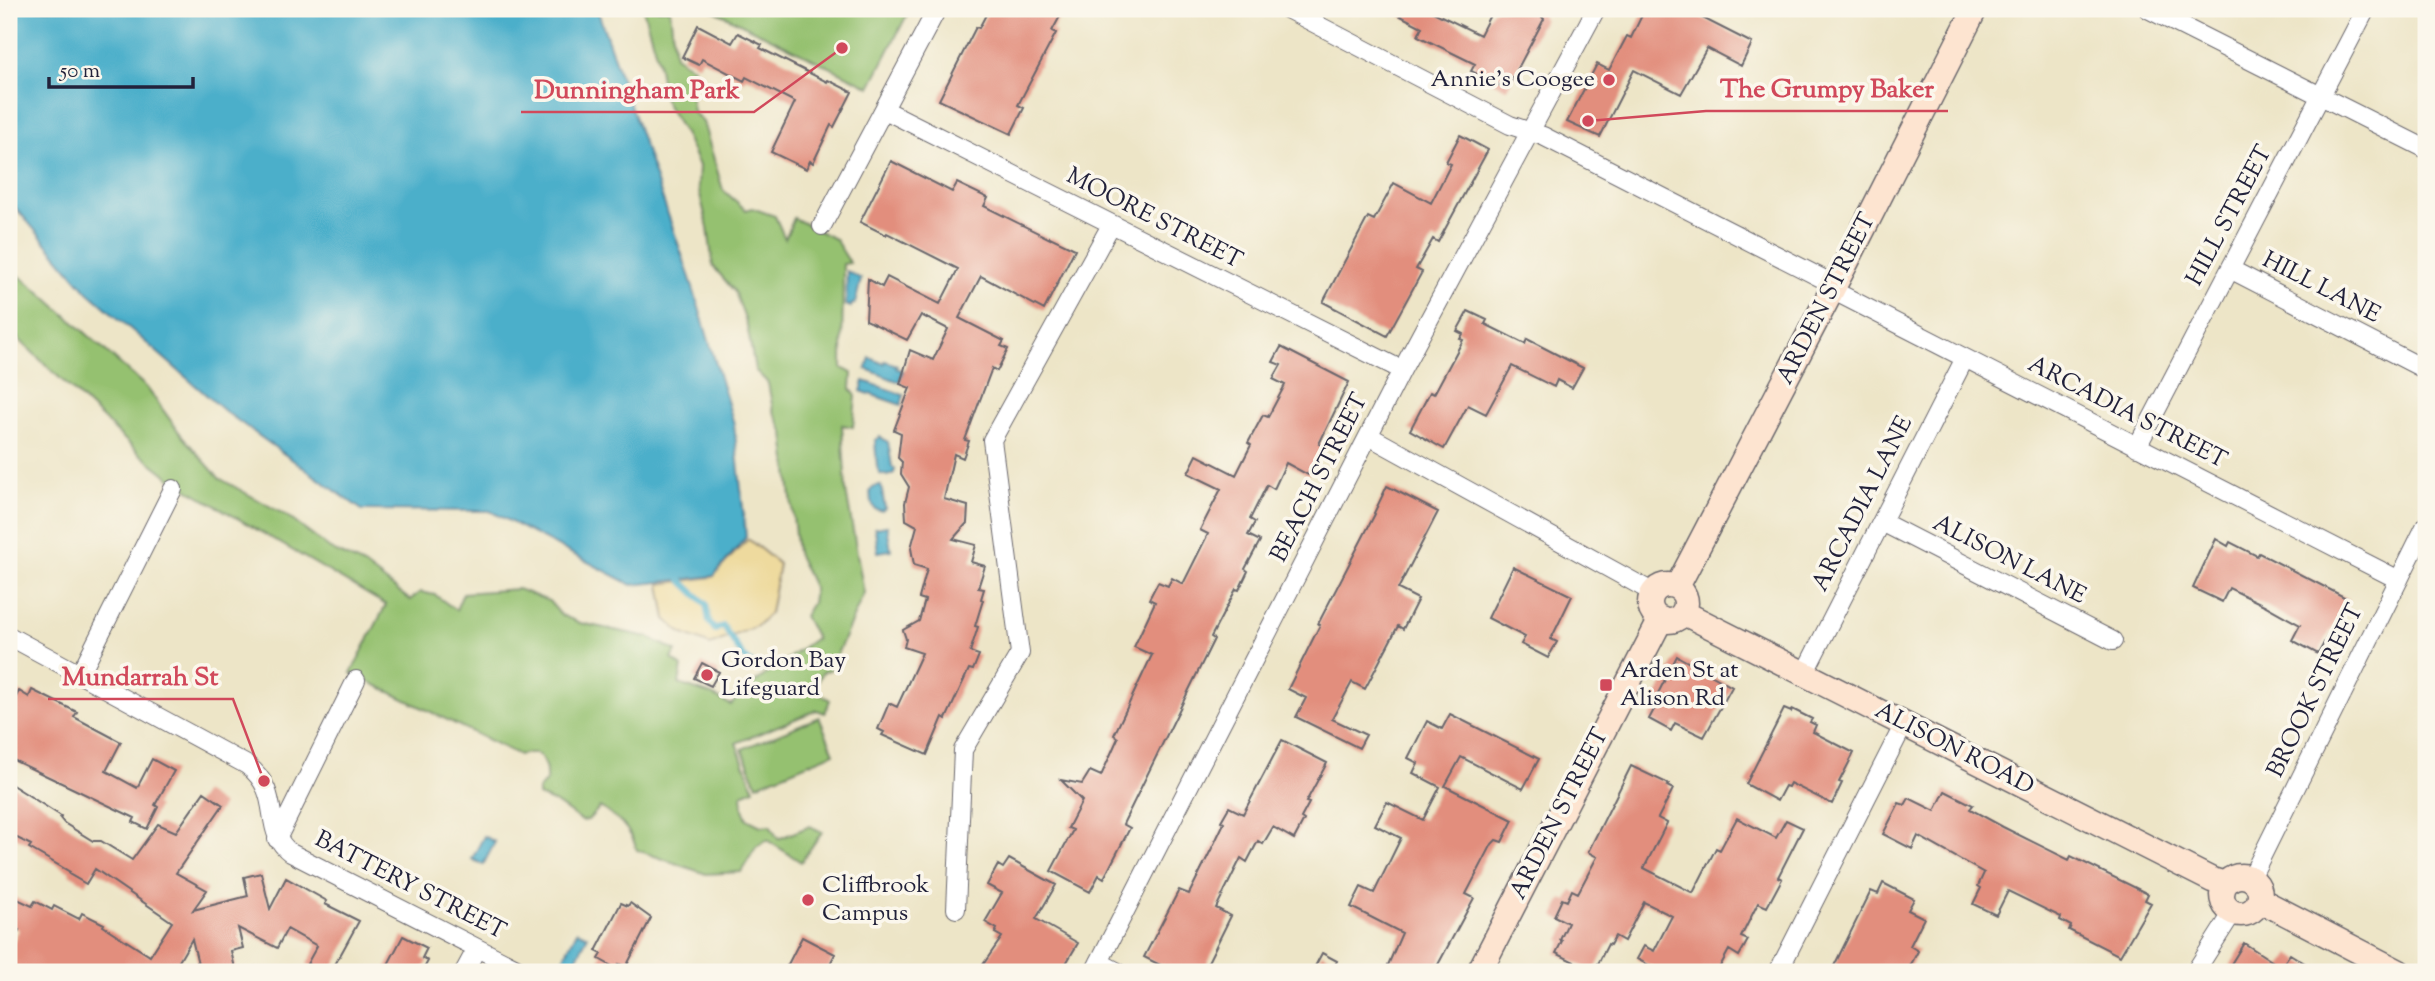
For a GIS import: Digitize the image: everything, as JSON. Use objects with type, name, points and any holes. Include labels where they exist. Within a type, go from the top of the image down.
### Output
[{"type":"main road","name":"ARDEN STREET","points":[[1665,590],[1834,287],[1975,9]]},
{"type":"main road","points":[[1665,590],[1686,599],[1672,616]]},
{"type":"main road","name":"ARDEN STREET","points":[[1479,972],[1672,616]]},
{"type":"main road","name":"ALISON ROAD","points":[[1672,616],[1805,672],[2212,880],[2225,884]]},
{"type":"main road","points":[[2255,889],[2257,906],[2249,912],[2242,914],[2230,911],[2222,900],[2225,884],[2236,876],[2399,972]]},
{"type":"street","points":[[822,226],[937,9]]},
{"type":"street","name":"ARCADIA STREET","points":[[1287,9],[1510,125],[1543,136],[1965,358],[2399,580]]},
{"type":"street","name":"BEACH STREET","points":[[1096,967],[1402,370],[1596,9]]},
{"type":"street","points":[[2148,9],[2426,149]]},
{"type":"street","name":"HILL STREET","points":[[2137,447],[2366,9]]},
{"type":"street","name":"MOORE STREET","points":[[885,110],[1402,370]]},
{"type":"street","points":[[956,909],[963,750],[1020,653],[992,440],[1111,225]]},
{"type":"street","name":"HILL LANE","points":[[2230,269],[2426,370]]},
{"type":"street","name":"ARCADIA LANE","points":[[1805,672],[1965,358]]},
{"type":"street","points":[[1370,436],[1665,590]]},
{"type":"street","points":[[80,674],[173,489]]},
{"type":"street","name":"ALISON LANE","points":[[1882,522],[2113,641]]},
{"type":"street","name":"BROOK STREET","points":[[2255,889],[2426,526]]},
{"type":"street","points":[[9,636],[258,773],[267,787],[277,839]]},
{"type":"street","points":[[277,839],[356,681]]},
{"type":"street","points":[[1778,972],[1904,724]]},
{"type":"street","name":"BATTERY STREET","points":[[277,839],[291,853],[524,972]]},
{"type":"street","points":[[2195,972],[2228,920],[2230,911]]},
{"type":"street","points":[[464,972],[477,948]]},
{"type":"street","points":[[1096,967],[1118,972]]},
{"type":"green space","points":[[643,9],[670,9],[675,56],[693,68],[689,83],[693,112],[703,122],[723,190],[746,210],[752,208],[775,216],[785,239],[794,218],[835,239],[850,263],[843,264],[842,368],[852,373],[851,389],[856,396],[853,427],[842,425],[846,491],[864,593],[830,670],[823,672],[813,688],[830,700],[825,713],[817,710],[736,743],[754,789],[742,794],[747,819],[761,826],[770,825],[778,839],[810,826],[822,832],[801,862],[767,840],[756,847],[741,872],[706,874],[637,850],[623,825],[600,807],[588,820],[582,821],[556,803],[538,796],[538,790],[546,781],[546,774],[544,762],[538,755],[519,755],[351,673],[386,605],[177,483],[140,454],[9,330],[9,268],[40,292],[147,388],[182,436],[219,478],[287,516],[330,549],[364,565],[410,600],[420,592],[435,595],[456,610],[463,593],[518,589],[549,601],[561,615],[580,623],[648,637],[676,651],[672,659],[682,667],[679,684],[712,695],[731,705],[747,688],[816,638],[804,616],[812,603],[814,589],[797,553],[784,433],[773,410],[768,383],[755,370],[747,325],[735,292],[713,266],[698,186],[699,166],[686,137],[664,100],[658,61]]},
{"type":"green space","points":[[711,9],[910,9],[870,87]]},
{"type":"green space","points":[[819,717],[834,753],[757,785],[742,749]]},
{"type":"sand","points":[[748,539],[779,564],[770,613],[757,626],[710,645],[681,633],[666,619],[660,584],[712,577]]},
{"type":"water","points":[[9,9],[597,9],[690,278],[734,424],[746,537],[714,576],[632,585],[490,511],[362,510],[226,412],[88,292],[9,200]]},
{"type":"water","points":[[847,271],[861,279],[855,304],[851,307],[846,305]]},
{"type":"water","points":[[870,358],[884,364],[885,361],[897,365],[896,368],[903,371],[899,382],[866,369]]},
{"type":"water","points":[[864,381],[904,395],[901,405],[861,391]]},
{"type":"water","points":[[880,437],[888,442],[892,467],[895,469],[894,473],[888,476],[880,474],[877,467],[875,440]]},
{"type":"water","points":[[881,486],[885,508],[882,511],[875,509],[871,502],[870,490]]},
{"type":"water","points":[[887,526],[891,550],[878,552],[875,528]]},
{"type":"water","points":[[484,836],[495,842],[483,865],[472,859]]},
{"type":"water","points":[[577,931],[588,936],[572,967],[562,961]]},
{"type":"building","points":[[989,9],[1064,9],[1052,31],[1056,33],[1018,105],[1024,108],[1011,134],[939,100],[976,27],[979,28]]},
{"type":"building","points":[[1387,9],[1427,9],[1480,35],[1493,9],[1546,9],[1542,17],[1544,19],[1507,89],[1471,71],[1475,64],[1418,36],[1422,27]]},
{"type":"building","points":[[1645,9],[1685,9],[1752,43],[1741,66],[1707,48],[1681,94],[1634,70],[1600,137],[1567,122],[1597,64],[1609,70],[1627,36],[1631,38]]},
{"type":"building","points":[[698,25],[732,43],[738,33],[762,45],[760,48],[852,92],[834,127],[831,125],[813,163],[810,161],[806,169],[771,152],[795,102],[746,77],[744,81],[702,59],[699,65],[682,57]]},
{"type":"building","points":[[1460,135],[1488,150],[1438,242],[1433,239],[1416,269],[1422,272],[1387,336],[1323,302],[1368,217],[1374,220],[1394,183],[1431,203],[1451,164],[1446,162]]},
{"type":"building","points":[[891,161],[952,192],[957,183],[988,198],[984,206],[1075,249],[1044,310],[981,276],[959,318],[1004,341],[1001,346],[1008,349],[997,371],[992,368],[965,440],[969,441],[963,458],[954,454],[944,499],[968,506],[967,523],[953,539],[976,545],[971,562],[985,566],[978,588],[984,589],[975,626],[978,627],[970,652],[979,655],[973,670],[969,669],[946,719],[943,717],[927,755],[882,735],[884,732],[878,729],[889,703],[897,707],[922,653],[904,647],[906,639],[903,630],[919,621],[925,600],[919,598],[927,569],[914,565],[911,548],[917,526],[906,520],[905,503],[909,487],[901,474],[902,462],[898,458],[901,433],[894,430],[910,388],[900,384],[910,350],[933,360],[948,329],[921,315],[907,340],[866,320],[868,279],[882,287],[887,277],[940,304],[958,269],[860,222]]},
{"type":"building","points":[[1468,311],[1487,320],[1485,324],[1525,344],[1527,339],[1583,368],[1572,388],[1557,380],[1554,387],[1512,366],[1486,414],[1468,405],[1444,449],[1410,430],[1430,392],[1434,394],[1463,340],[1460,339],[1463,334],[1457,331]]},
{"type":"building","points":[[1281,347],[1349,382],[1319,444],[1323,446],[1308,475],[1286,463],[1274,489],[1267,485],[1250,519],[1255,522],[1248,535],[1260,541],[1245,569],[1248,571],[1211,637],[1214,639],[1123,824],[1130,828],[1104,878],[1099,875],[1090,892],[1051,871],[1073,830],[1068,828],[1082,801],[1061,780],[1082,784],[1090,771],[1101,776],[1118,738],[1114,735],[1152,655],[1134,647],[1155,602],[1149,599],[1158,582],[1168,586],[1172,578],[1183,584],[1208,534],[1200,530],[1221,489],[1188,473],[1197,455],[1236,475],[1251,445],[1248,443],[1263,415],[1268,417],[1285,385],[1273,379],[1281,365],[1273,362]]},
{"type":"building","points":[[1387,486],[1438,512],[1398,589],[1418,599],[1403,629],[1398,626],[1365,689],[1352,682],[1332,719],[1366,735],[1359,748],[1296,717],[1306,698],[1288,689]]},
{"type":"building","points":[[2216,539],[2228,546],[2230,542],[2257,556],[2259,553],[2348,599],[2318,654],[2292,640],[2300,625],[2264,605],[2229,588],[2222,602],[2193,588]]},
{"type":"building","points":[[1513,567],[1572,596],[1551,639],[1557,642],[1548,658],[1521,644],[1525,637],[1488,618]]},
{"type":"building","points":[[1677,656],[1732,687],[1704,737],[1675,723],[1671,731],[1649,719],[1656,706],[1652,705]]},
{"type":"building","name":"Gordon Bay Lifeguard","points":[[702,663],[719,672],[711,686],[694,678]]},
{"type":"building","points":[[32,690],[77,712],[74,717],[121,742],[106,771],[137,788],[152,759],[174,771],[155,805],[158,807],[147,829],[133,822],[135,818],[9,758],[9,710],[19,691],[29,697]]},
{"type":"building","points":[[1784,709],[1791,712],[1792,709],[1812,719],[1810,722],[1816,725],[1813,732],[1854,753],[1839,782],[1842,783],[1832,804],[1790,783],[1788,787],[1785,786],[1777,801],[1746,784]]},
{"type":"building","points":[[1450,714],[1539,759],[1523,789],[1461,757],[1445,786],[1513,820],[1502,842],[1496,840],[1492,844],[1466,894],[1474,898],[1434,972],[1385,972],[1402,933],[1351,907],[1361,887],[1374,893],[1401,838],[1375,825],[1387,802],[1423,820],[1440,787],[1413,773],[1418,763],[1408,758],[1427,721],[1442,729]]},
{"type":"building","points":[[1282,740],[1327,763],[1306,802],[1309,803],[1301,818],[1304,820],[1294,839],[1273,827],[1263,844],[1258,841],[1247,862],[1241,858],[1216,908],[1231,916],[1203,972],[1174,972],[1144,957],[1179,890],[1189,894],[1224,823],[1221,821],[1229,807],[1243,814]]},
{"type":"building","points":[[1631,766],[1669,784],[1667,786],[1673,789],[1658,818],[1667,823],[1644,868],[1693,893],[1716,848],[1720,850],[1737,818],[1776,838],[1786,820],[1803,828],[1778,877],[1782,879],[1767,907],[1758,903],[1741,937],[1748,940],[1739,956],[1729,950],[1717,972],[1652,972],[1654,968],[1637,959],[1644,946],[1654,951],[1672,916],[1644,902],[1624,941],[1615,936],[1594,972],[1556,953],[1568,923],[1554,916],[1562,899],[1567,901],[1572,890],[1578,893],[1597,857],[1588,852]]},
{"type":"building","points":[[9,783],[61,816],[64,823],[132,860],[158,824],[176,832],[204,792],[223,805],[176,873],[207,890],[193,910],[248,896],[244,877],[261,873],[270,909],[286,878],[327,901],[325,904],[359,921],[331,972],[323,972],[307,964],[317,946],[287,929],[277,948],[238,928],[243,948],[231,951],[235,968],[220,972],[200,972],[192,939],[174,970],[178,972],[9,972],[9,950],[19,930],[9,924],[9,895],[32,906],[35,901],[52,910],[54,906],[79,919],[82,913],[104,924],[103,926],[150,956],[172,922],[95,869],[86,884],[29,848],[31,845],[9,834]]},
{"type":"building","points":[[1945,791],[1973,805],[1970,809],[2003,827],[2069,860],[2071,856],[2148,894],[2145,900],[2151,903],[2120,956],[2069,930],[2071,926],[2060,920],[2061,917],[2008,891],[1996,915],[1973,904],[1981,888],[1978,886],[1984,873],[1918,836],[1912,849],[1883,834],[1899,803],[1905,805],[1909,798],[1935,811]]},
{"type":"building","points":[[1009,859],[1056,885],[1036,919],[1078,943],[1061,972],[978,972],[1002,937],[995,933],[997,929],[985,922],[1002,893],[987,885],[998,865],[1003,868]]},
{"type":"building","points":[[1883,883],[1914,899],[1908,910],[1924,918],[1910,946],[1918,951],[1907,972],[1831,972],[1871,891],[1878,894]]},
{"type":"building","points":[[621,903],[628,906],[630,903],[651,918],[626,967],[619,964],[617,969],[599,959],[602,954],[596,951]]},
{"type":"building","points":[[403,936],[427,948],[422,958],[428,961],[422,972],[384,972]]},
{"type":"building","points":[[802,937],[835,954],[826,972],[784,972]]},
{"type":"building","points":[[2244,943],[2281,967],[2290,954],[2319,972],[2226,972]]},
{"type":"building","points":[[1322,953],[1337,961],[1332,972],[1312,972]]},
{"type":"waterway","points":[[681,580],[706,604],[709,622],[715,630],[723,626],[742,655],[759,670]]},
{"type":"place","name":"Dunningham Park","points":[[842,48]]},
{"type":"place","name":"Annie's Coogee","points":[[1609,80]]},
{"type":"place","name":"The Grumpy Baker","points":[[1588,121]]},
{"type":"place","name":"Gordon Bay Lifeguard","points":[[707,675]]},
{"type":"place","name":"Arden St at Alison Rd","points":[[1606,685]]},
{"type":"place","name":"Mundarrah St","points":[[264,781]]},
{"type":"place","name":"Cliffbrook Campus","points":[[808,900]]}]
